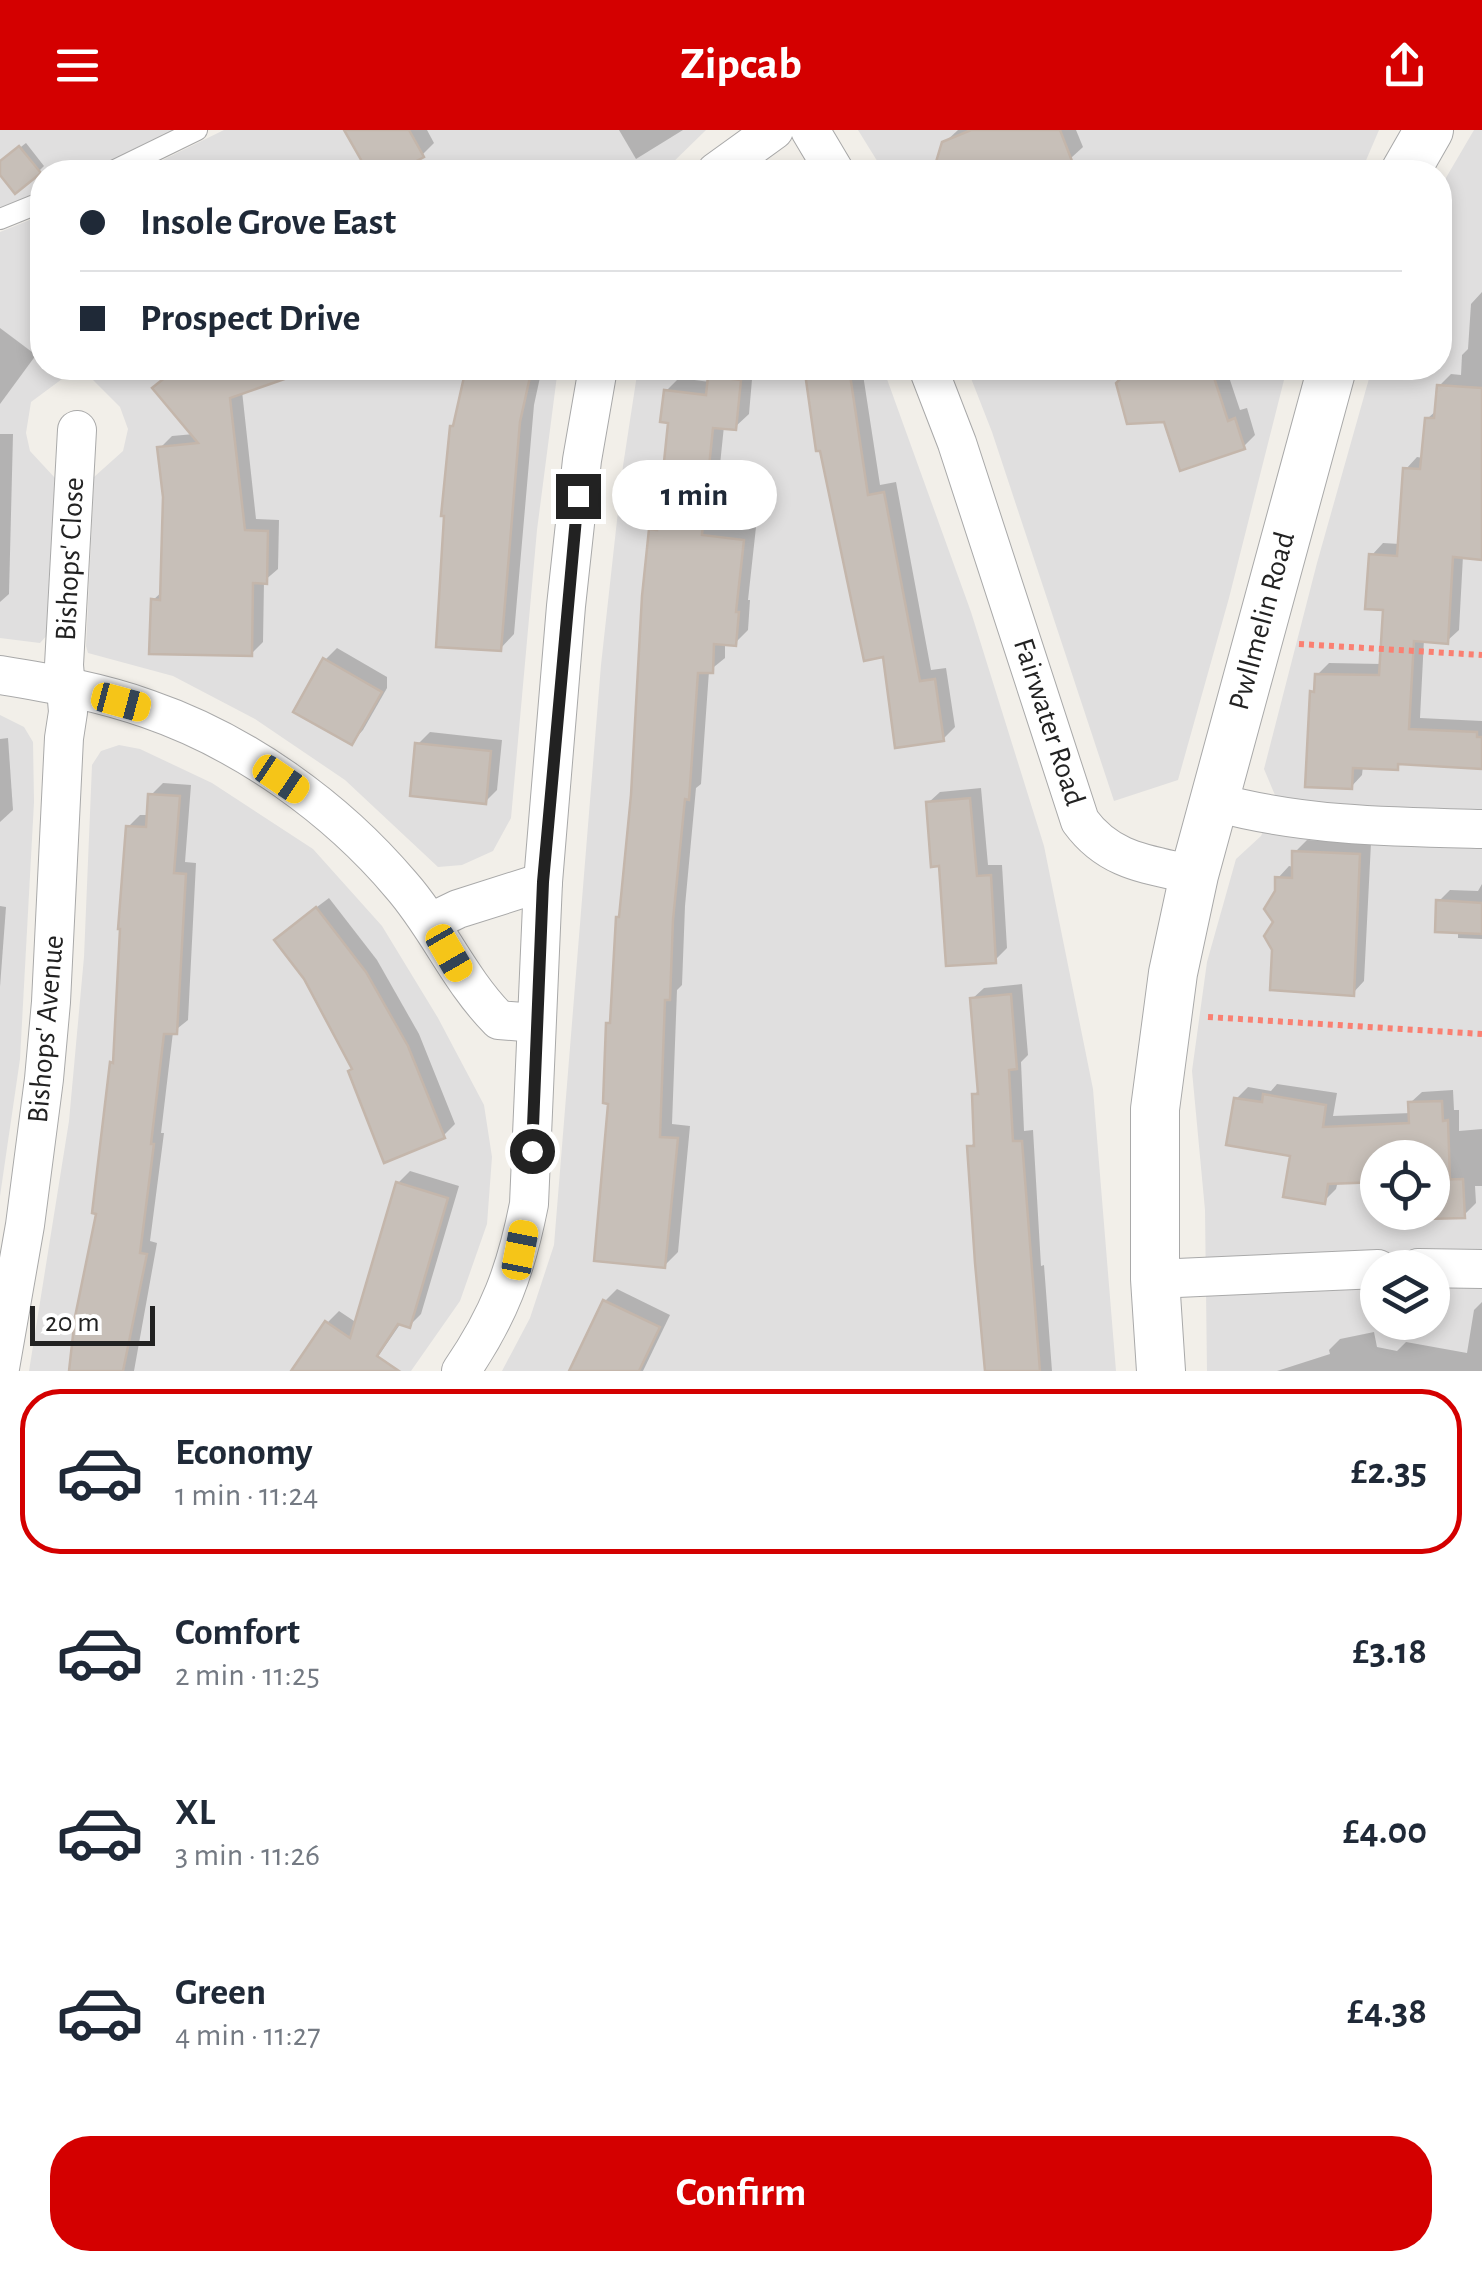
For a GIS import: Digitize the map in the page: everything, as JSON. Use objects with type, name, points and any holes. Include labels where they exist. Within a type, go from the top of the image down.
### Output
[{"type":"street","points":[[733,160],[774,130]]},
{"type":"street","points":[[810,130],[828,160]]},
{"type":"street","points":[[1412,160],[1429,130]]},
{"type":"street","points":[[461,1371],[490,1330],[520,1250],[528,1204],[543,882],[566,606],[582,460],[596,380]]},
{"type":"street","name":"Fairwater Road","points":[[933,380],[963,460],[1080,821],[1106,850],[1128,860],[1194,875]]},
{"type":"street","name":"Pwllmelin Road","points":[[1194,875],[1329,380]]},
{"type":"street","name":"Bishops' Close","points":[[66,687],[77,430]]},
{"type":"street","points":[[0,675],[66,687],[148,709],[261,765],[352,832],[401,884],[431,922],[466,983],[499,1020],[536,1023]]},
{"type":"street","name":"Bishops' Avenue","points":[[0,1368],[30,1192],[46,1060],[68,712],[66,687]]},
{"type":"street","points":[[1214,802],[1266,816],[1387,827],[1482,829]]},
{"type":"street","points":[[1161,1371],[1155,1109],[1167,1014],[1194,875]]},
{"type":"street","points":[[431,922],[458,909],[543,882]]},
{"type":"street","points":[[1450,1269],[1482,1270]]},
{"type":"street","points":[[1156,1279],[1360,1270]]},
{"type":"lane","points":[[136,160],[198,130]]},
{"type":"lane","points":[[0,219],[30,207]]},
{"type":"path","points":[[1257,636],[1296,644],[1482,655]]},
{"type":"path","points":[[1167,1014],[1482,1034]]},
{"type":"shaded area","points":[[0,130],[175,130],[120,160],[30,160],[30,196],[0,208]]},
{"type":"shaded area","points":[[224,130],[706,130],[675,160],[163,160]]},
{"type":"shaded area","points":[[858,130],[1379,130],[1366,160],[877,160]]},
{"type":"shaded area","points":[[1474,130],[1482,130],[1482,1371],[1207,1371],[1205,1210],[1192,1071],[1207,962],[1236,859],[1261,836],[1277,800],[1264,769],[1369,380],[1452,380],[1452,168]]},
{"type":"shaded area","points":[[30,220],[30,380],[61,380],[31,402],[26,433],[30,451],[55,478],[49,633],[40,643],[0,638],[0,232]]},
{"type":"shaded area","points":[[93,380],[556,380],[537,530],[511,818],[493,851],[462,865],[438,867],[345,780],[255,719],[173,676],[88,653],[94,477],[123,451],[128,429],[120,407]]},
{"type":"shaded area","points":[[636,380],[887,380],[971,612],[1044,846],[1093,1089],[1116,1371],[502,1371],[530,1318],[554,1245],[601,665]]},
{"type":"shaded area","points":[[972,380],[1284,380],[1178,780],[1114,801]]},
{"type":"shaded area","points":[[0,715],[24,727],[33,742],[34,802],[20,1059],[0,1196]]},
{"type":"shaded area","points":[[119,745],[140,749],[212,783],[313,849],[382,926],[438,1018],[484,1105],[492,1157],[487,1224],[460,1301],[411,1371],[29,1371],[69,1121],[84,957],[92,765],[101,751]]},
{"type":"building","points":[[344,130],[409,130],[424,157],[418,160],[361,160]]},
{"type":"building","points":[[971,130],[1060,130],[1072,160],[937,160],[942,142]]},
{"type":"building","points":[[19,146],[30,160],[30,182],[15,194],[0,175],[0,161]]},
{"type":"building","points":[[162,380],[282,380],[230,398],[245,530],[268,531],[267,584],[253,583],[252,656],[149,654],[151,599],[160,600],[163,497],[157,447],[198,443],[152,388]]},
{"type":"building","points":[[463,380],[529,380],[520,422],[501,651],[436,647],[441,516]]},
{"type":"building","points":[[708,380],[741,380],[736,430],[713,428],[702,535],[744,540],[736,646],[714,644],[713,673],[698,673],[689,800],[685,799],[673,920],[670,1000],[665,1000],[660,1137],[678,1138],[665,1268],[594,1261],[608,1104],[603,1103],[606,1023],[610,1023],[616,917],[631,795],[642,596],[649,529],[657,530],[668,423],[660,422],[664,390],[706,395]]},
{"type":"building","points":[[806,380],[851,380],[868,495],[884,492],[920,681],[935,679],[944,741],[895,748],[883,657],[864,661],[820,451],[816,451]]},
{"type":"building","points":[[1215,380],[1228,421],[1235,418],[1245,449],[1180,471],[1164,422],[1127,424],[1116,383]]},
{"type":"building","points":[[1437,385],[1482,388],[1482,560],[1453,557],[1448,644],[1414,641],[1409,729],[1477,732],[1477,737],[1482,737],[1482,769],[1398,764],[1398,770],[1353,768],[1352,789],[1305,787],[1310,691],[1314,692],[1315,674],[1379,675],[1383,610],[1365,609],[1369,554],[1397,556],[1403,468],[1420,469],[1425,418],[1434,418]]},
{"type":"building","points":[[323,658],[382,692],[352,745],[293,712]]},
{"type":"building","points":[[415,743],[491,751],[486,804],[410,796]]},
{"type":"building","points":[[148,794],[180,796],[174,873],[186,874],[177,1034],[164,1034],[140,1253],[147,1254],[123,1371],[69,1371],[75,1317],[96,1214],[92,1213],[110,1062],[113,1063],[126,826],[146,827]]},
{"type":"building","points":[[970,798],[977,876],[991,875],[996,963],[946,966],[939,866],[931,867],[926,802]]},
{"type":"building","points":[[1292,851],[1360,854],[1354,996],[1270,990],[1272,950],[1264,936],[1273,922],[1264,909],[1275,891],[1275,877],[1292,878]]},
{"type":"building","points":[[1436,900],[1482,903],[1482,934],[1435,932]]},
{"type":"building","points":[[316,907],[366,972],[408,1046],[445,1138],[384,1163],[348,1071],[352,1069],[304,979],[274,940]]},
{"type":"building","points":[[1011,994],[1017,1069],[1009,1070],[1013,1141],[1022,1141],[1040,1371],[985,1371],[975,1263],[967,1146],[974,1146],[972,1094],[978,1094],[970,998]]},
{"type":"building","points":[[1263,1094],[1326,1105],[1323,1127],[1409,1123],[1408,1102],[1442,1101],[1449,1140],[1360,1140],[1360,1183],[1328,1184],[1325,1204],[1283,1197],[1290,1156],[1226,1145],[1234,1098],[1262,1102]]},
{"type":"building","points":[[1450,1179],[1463,1179],[1465,1218],[1450,1218]]},
{"type":"building","points":[[396,1182],[448,1198],[410,1328],[398,1324],[377,1356],[399,1371],[291,1371],[325,1321],[350,1338]]},
{"type":"building","points":[[603,1300],[660,1327],[639,1371],[569,1371]]},
{"type":"route","points":[[532,1151],[543,882],[578,496]]}]
